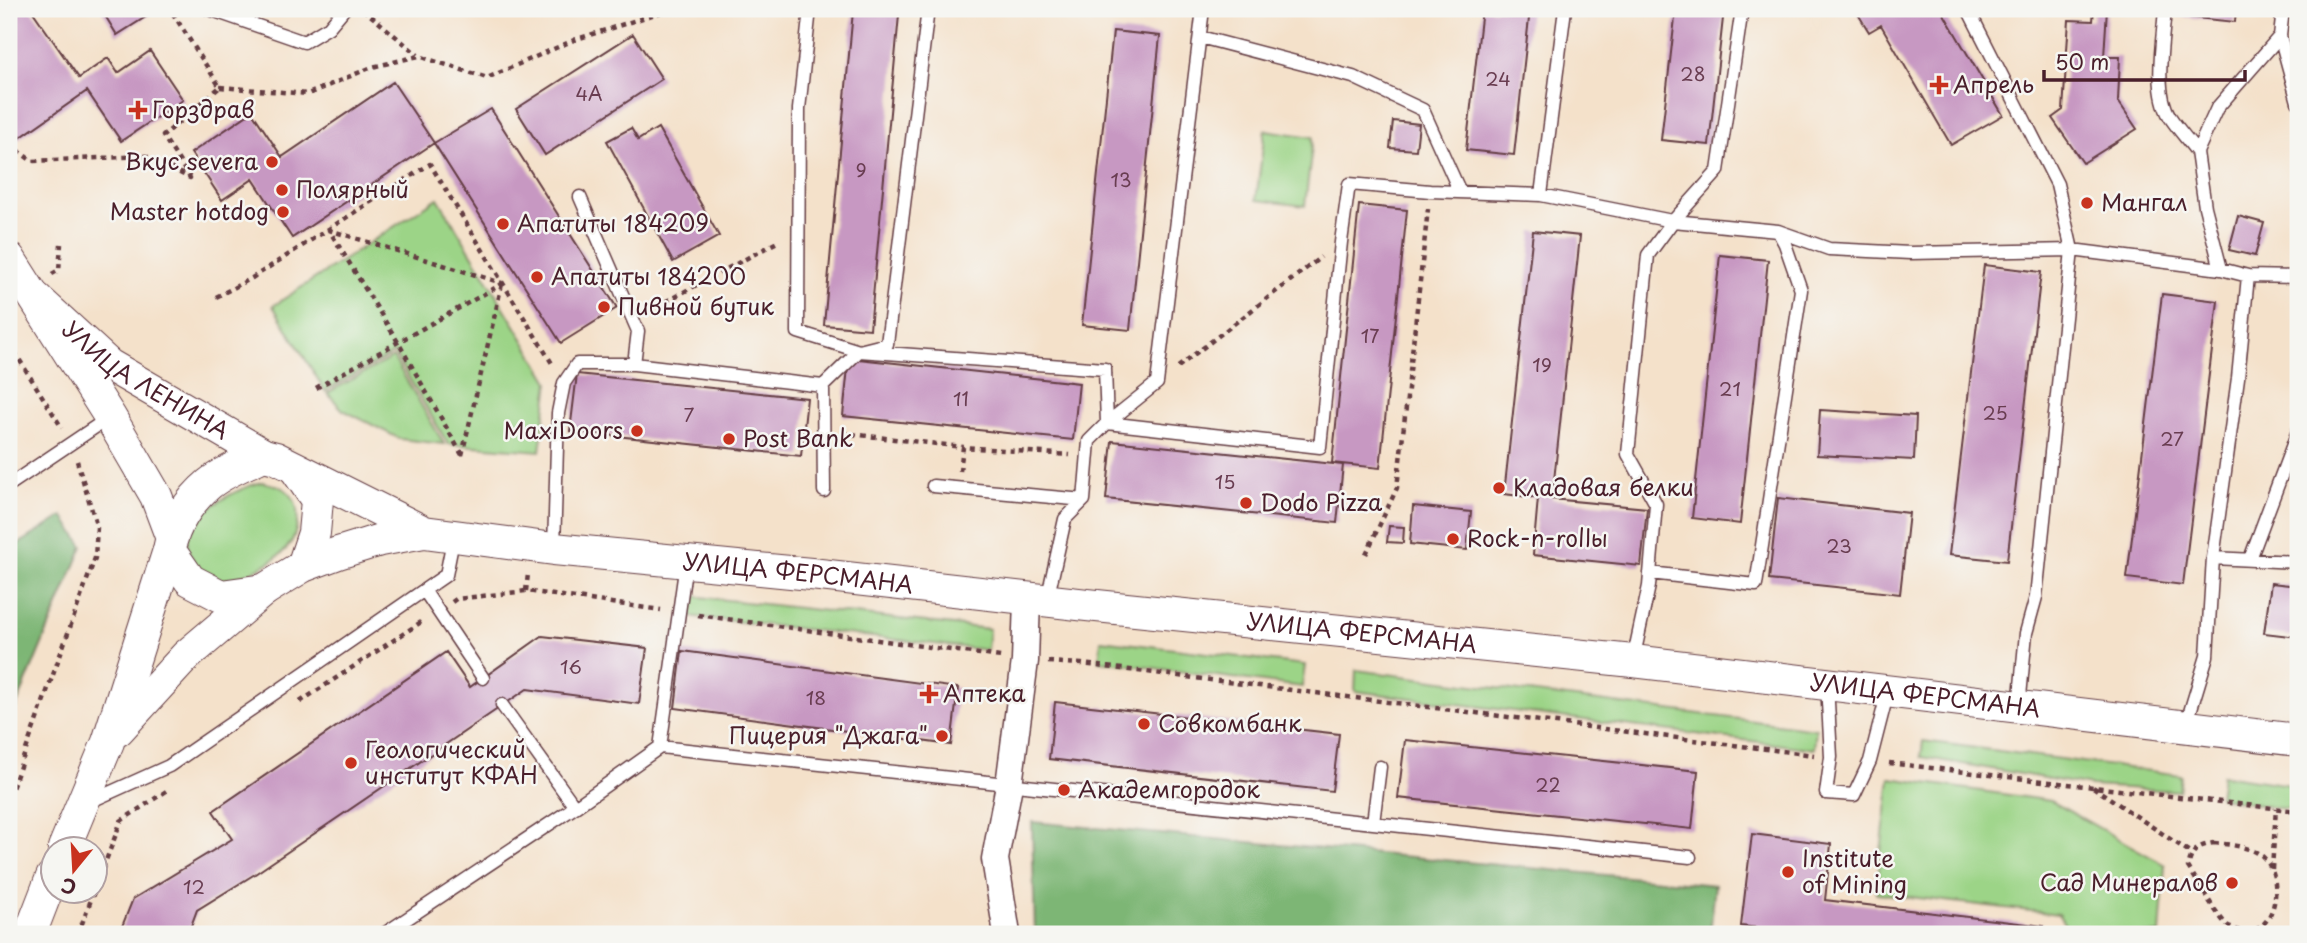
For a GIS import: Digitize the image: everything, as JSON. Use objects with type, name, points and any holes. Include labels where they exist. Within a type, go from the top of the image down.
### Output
[{"type":"street","name":"УЛИЦА ЛЕНИНА","points":[[23,276],[156,496],[170,543]]},
{"type":"street","name":"УЛИЦА ЛЕНИНА","points":[[23,276],[109,365],[264,455]]},
{"type":"street","points":[[70,834],[108,741],[170,543],[182,515],[209,484],[264,455],[295,467],[317,500],[314,533],[303,566],[264,590],[186,656],[108,741]]},
{"type":"street","name":"УЛИЦА ФЕРСМАНА","points":[[295,467],[439,534]]},
{"type":"street","name":"УЛИЦА ФЕРСМАНА","points":[[303,566],[380,540],[439,534],[554,549],[1633,661],[2298,740]]},
{"type":"street","points":[[170,543],[190,580],[221,596],[264,590]]},
{"type":"street","points":[[1007,934],[995,859],[1037,600]]},
{"type":"street","points":[[30,934],[42,904]]},
{"type":"lane","points":[[209,9],[304,42],[329,27],[344,9]]},
{"type":"lane","points":[[810,9],[799,109],[798,332],[859,351],[1105,369],[1107,423]]},
{"type":"lane","points":[[824,491],[823,386],[859,351],[887,344],[928,9]]},
{"type":"lane","points":[[1037,600],[1065,519],[1084,500],[1090,441],[1107,423],[1157,383],[1203,9]]},
{"type":"lane","points":[[1542,195],[1565,9]]},
{"type":"lane","points":[[1633,661],[1650,586],[1656,504],[1628,454],[1648,255],[1672,221],[1718,171],[1742,9]]},
{"type":"lane","points":[[1968,9],[2057,184],[2072,250],[2036,597],[2026,633],[2018,708]]},
{"type":"lane","points":[[2165,9],[2162,96],[2170,117],[2197,152],[2205,207],[2221,269]]},
{"type":"lane","points":[[2283,9],[2280,36],[2298,102]]},
{"type":"lane","points":[[2197,152],[2217,108],[2280,36]]},
{"type":"lane","points":[[1200,37],[1353,77],[1423,110],[1460,192]]},
{"type":"lane","points":[[1107,423],[1320,447],[1349,184],[1430,191],[1542,195],[1672,221],[1778,231],[1829,249],[1910,253],[2072,250],[2221,269],[2248,276],[2298,277]]},
{"type":"lane","points":[[580,197],[638,331],[634,363]]},
{"type":"lane","points":[[1650,573],[1756,585],[1801,290],[1778,231]]},
{"type":"lane","points":[[2186,726],[2207,656],[2213,558],[2238,378],[2248,276]]},
{"type":"lane","points":[[554,549],[558,413],[564,383],[577,364],[634,363],[823,386]]},
{"type":"lane","points":[[9,485],[110,417]]},
{"type":"lane","points":[[2250,559],[2298,431]]},
{"type":"lane","points":[[933,486],[1084,500]]},
{"type":"lane","points":[[83,805],[169,766],[446,575],[439,534]]},
{"type":"lane","points":[[2213,558],[2298,562]]},
{"type":"lane","points":[[660,747],[681,613],[686,561]]},
{"type":"lane","points":[[424,590],[483,677]]},
{"type":"lane","points":[[1827,683],[1831,757],[1826,793],[1854,795],[1870,761],[1888,690]]},
{"type":"lane","points":[[502,705],[575,807]]},
{"type":"lane","points":[[384,934],[660,747],[1690,857]]},
{"type":"lane","points":[[1373,823],[1380,767]]},
{"type":"path","points":[[170,9],[220,87]]},
{"type":"path","points":[[362,9],[419,56],[487,78],[574,40],[671,9]]},
{"type":"path","points":[[9,144],[32,161],[146,156],[190,178],[163,136],[220,87],[308,94],[372,67],[419,56]]},
{"type":"path","points":[[216,297],[329,230],[430,163],[564,383]]},
{"type":"path","points":[[1366,554],[1397,488],[1430,191]]},
{"type":"path","points":[[329,230],[503,284]]},
{"type":"path","points":[[329,230],[398,342],[462,455],[503,284]]},
{"type":"path","points":[[633,319],[799,230]]},
{"type":"path","points":[[1157,383],[1341,242]]},
{"type":"path","points":[[23,276],[59,270],[61,243]]},
{"type":"path","points":[[316,388],[503,284]]},
{"type":"path","points":[[9,343],[72,443],[97,527],[95,558],[9,797]]},
{"type":"path","points":[[849,434],[1088,457]]},
{"type":"path","points":[[958,488],[963,447]]},
{"type":"path","points":[[526,591],[528,573]]},
{"type":"path","points":[[291,709],[456,599],[526,591],[1025,661],[1082,664],[1831,757]]},
{"type":"path","points":[[1870,761],[2298,811]]},
{"type":"path","points":[[78,934],[121,821],[178,783]]},
{"type":"path","points":[[2091,786],[2191,853]]},
{"type":"path","points":[[2272,869],[2258,852],[2227,844],[2200,845],[2191,853],[2188,867],[2228,926],[2246,933],[2259,930],[2271,915],[2275,900],[2276,884],[2272,869],[2276,808]]},
{"type":"path","points":[[2259,930],[2265,934]]},
{"type":"green space","points":[[1265,130],[1313,137],[1305,206],[1256,200]]},
{"type":"green space","points":[[438,198],[549,382],[540,451],[448,444],[394,353],[325,391],[273,306]]},
{"type":"green space","points":[[393,357],[444,444],[400,439],[343,410],[327,393]]},
{"type":"green space","points":[[262,482],[284,489],[292,497],[297,520],[290,543],[272,560],[242,576],[222,580],[206,576],[192,558],[188,545],[190,532],[209,509],[236,492]]},
{"type":"green space","points":[[63,516],[83,546],[9,723],[9,550]]},
{"type":"green space","points":[[691,596],[989,629],[987,650],[688,616]]},
{"type":"green space","points":[[1101,640],[1305,665],[1302,687],[1099,661]]},
{"type":"green space","points":[[1356,670],[1816,729],[1814,749],[1355,691]]},
{"type":"green space","points":[[1923,741],[2181,775],[2179,791],[2091,786],[1921,757]]},
{"type":"green space","points":[[2222,775],[2298,786],[2298,809],[2276,808],[2219,797]]},
{"type":"green space","points":[[1890,778],[2051,801],[2165,865],[2160,934],[2071,934],[2058,914],[1876,893]]},
{"type":"green space","points":[[1032,822],[1715,885],[1710,934],[1035,934]]},
{"type":"building","points":[[9,9],[31,9],[79,78],[108,58],[118,73],[150,51],[183,100],[121,141],[87,91],[14,142],[9,133]]},
{"type":"building","points":[[101,9],[149,9],[152,13],[117,35]]},
{"type":"building","points":[[1482,9],[1530,9],[1514,155],[1466,150]]},
{"type":"building","points":[[1676,9],[1724,9],[1709,145],[1661,140]]},
{"type":"building","points":[[1855,9],[1941,9],[2003,115],[1951,145],[1881,25],[1869,32]]},
{"type":"building","points":[[2094,9],[2107,9],[2104,57],[2120,57],[2118,101],[2137,129],[2083,163],[2052,118],[2063,110],[2069,20],[2093,21]]},
{"type":"building","points":[[2178,9],[2236,9],[2235,22],[2177,16]]},
{"type":"building","points":[[853,11],[899,15],[870,329],[824,325]]},
{"type":"building","points":[[1113,31],[1160,36],[1130,330],[1082,325]]},
{"type":"building","points":[[633,34],[662,79],[545,155],[516,109]]},
{"type":"building","points":[[393,82],[434,143],[292,238],[253,179],[222,200],[191,153],[252,112],[282,157]]},
{"type":"building","points":[[491,109],[617,308],[561,343],[434,143]]},
{"type":"building","points":[[1393,121],[1419,124],[1416,150],[1390,148]]},
{"type":"building","points":[[631,128],[638,140],[658,128],[719,236],[673,262],[607,141]]},
{"type":"building","points":[[1359,205],[1407,210],[1380,468],[1332,463]]},
{"type":"building","points":[[2238,216],[2264,223],[2255,256],[2229,250]]},
{"type":"building","points":[[1533,231],[1580,236],[1552,499],[1647,508],[1641,566],[1533,555],[1538,498],[1504,494]]},
{"type":"building","points":[[1720,255],[1768,260],[1740,524],[1692,518]]},
{"type":"building","points":[[1984,265],[2041,272],[2007,561],[1949,555]]},
{"type":"building","points":[[2162,294],[2218,301],[2183,585],[2127,578]]},
{"type":"building","points":[[849,358],[1079,383],[1073,440],[843,416]]},
{"type":"building","points":[[577,374],[807,398],[801,456],[570,431]]},
{"type":"building","points":[[1820,410],[1916,416],[1914,460],[1817,455]]},
{"type":"building","points":[[1112,441],[1343,465],[1337,523],[1106,499]]},
{"type":"building","points":[[1778,498],[1909,513],[1900,594],[1769,580]]},
{"type":"building","points":[[1413,506],[1471,512],[1467,550],[1410,544]]},
{"type":"building","points":[[1389,526],[1404,527],[1403,543],[1387,542]]},
{"type":"building","points":[[2271,583],[2298,586],[2298,637],[2264,633]]},
{"type":"building","points":[[542,636],[647,648],[639,704],[527,689],[255,874],[197,910],[188,934],[119,934],[133,899],[232,839],[213,811],[446,652],[470,687]]},
{"type":"building","points":[[682,651],[958,688],[951,745],[675,708]]},
{"type":"building","points":[[1055,702],[1339,734],[1332,791],[1049,759]]},
{"type":"building","points":[[1405,740],[1698,771],[1692,829],[1398,798]]},
{"type":"building","name":"Institute of Mining","points":[[1752,834],[1831,844],[1825,900],[2044,926],[2043,934],[1811,934],[1741,926]]},
{"type":"place","name":"Апрель","points":[[1939,85]]},
{"type":"place","name":"Горздрав","points":[[138,110]]},
{"type":"place","name":"Вкус severa","points":[[272,162]]},
{"type":"place","name":"Полярный","points":[[282,190]]},
{"type":"place","name":"Мангал","points":[[2087,203]]},
{"type":"place","name":"Master hotdog","points":[[283,212]]},
{"type":"place","name":"Апатиты 184209","points":[[503,224]]},
{"type":"place","name":"Апатиты 184200","points":[[537,277]]},
{"type":"place","name":"Пивной бутик","points":[[604,307]]},
{"type":"place","name":"MaxiDoors","points":[[637,431]]},
{"type":"place","name":"Post Bank","points":[[729,439]]},
{"type":"place","name":"Кладовая белки","points":[[1499,488]]},
{"type":"place","name":"Dodo Pizza","points":[[1246,503]]},
{"type":"place","name":"Rock-n-rollы","points":[[1453,539]]},
{"type":"place","name":"Аптека","points":[[929,694]]},
{"type":"place","name":"Совкомбанк","points":[[1144,724]]},
{"type":"place","name":"Пицерия \"Джага\"","points":[[942,736]]},
{"type":"place","name":"Геологический институт КФАН","points":[[351,763]]},
{"type":"place","name":"Академгородок","points":[[1064,790]]},
{"type":"place","name":"Institute of Mining","points":[[1788,872]]},
{"type":"place","name":"Сад Минералов","points":[[2232,883]]}]
